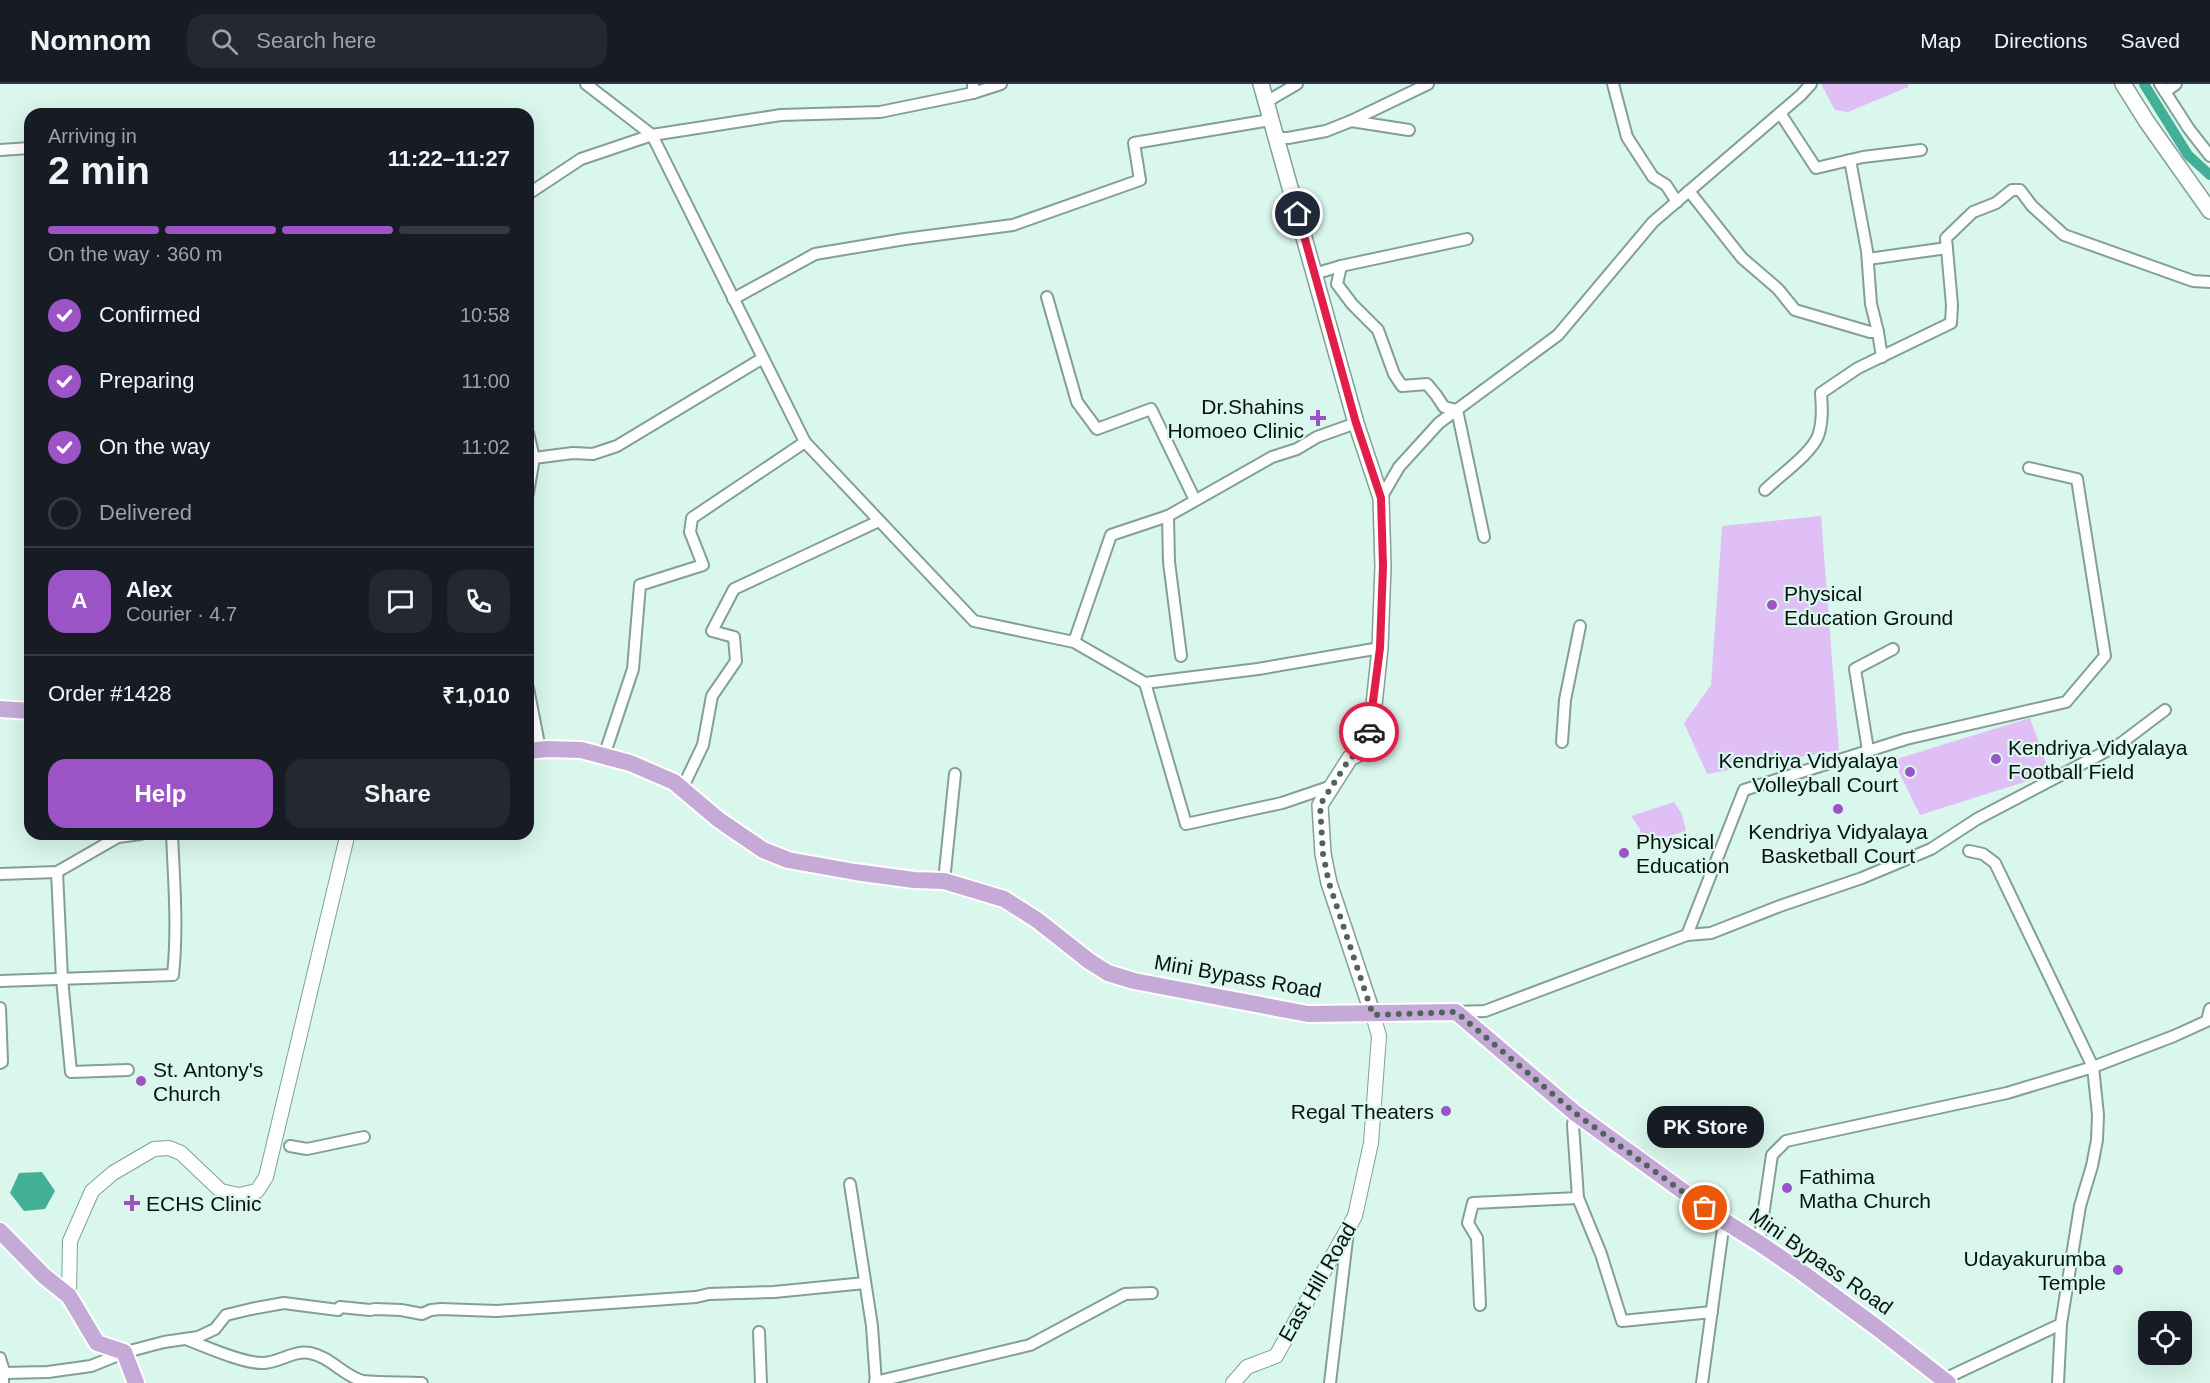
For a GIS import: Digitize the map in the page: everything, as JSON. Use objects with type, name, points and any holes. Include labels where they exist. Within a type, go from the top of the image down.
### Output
[{"type":"main road","points":[[1261,84],[1356,423],[1381,498],[1383,566],[1380,648],[1374,705],[1365,750],[1350,758],[1320,805],[1323,854],[1329,883],[1373,1015]]},
{"type":"main road","points":[[2123,84],[2210,211]]},
{"type":"main road","points":[[0,709],[24,711]]},
{"type":"main road","name":"Mini Bypass Road","points":[[534,750],[581,750],[630,763],[674,782],[719,820],[763,850],[788,860],[914,880],[944,881],[1004,899],[1037,920],[1108,973],[1134,981],[1308,1014],[1373,1015],[1456,1012],[1575,1113],[1876,1327],[1945,1382]]},
{"type":"main road","points":[[0,1231],[44,1276],[69,1296],[97,1343],[124,1352],[136,1383]]},
{"type":"street","points":[[586,84],[652,135],[805,442],[974,621],[1074,642],[1145,683],[1257,669],[1380,648]]},
{"type":"street","points":[[534,190],[581,159],[652,135],[781,116],[880,112],[973,88],[1001,84]]},
{"type":"street","points":[[1266,102],[1296,84]]},
{"type":"street","points":[[1277,138],[1326,131],[1428,84]]},
{"type":"street","points":[[1613,84],[1627,137],[1653,177],[1666,185],[1677,202]]},
{"type":"street","points":[[1381,498],[1399,467],[1439,423],[1558,335],[1653,222],[1811,84]]},
{"type":"street","points":[[2176,84],[2163,88],[2189,129],[2210,156]]},
{"type":"street","points":[[1780,112],[1816,168],[1850,160],[1922,150]]},
{"type":"street","points":[[734,299],[815,254],[1013,225],[1140,180],[1134,143],[1270,120]]},
{"type":"street","points":[[1351,121],[1409,130]]},
{"type":"street","points":[[0,150],[24,148]]},
{"type":"street","points":[[1850,160],[1868,260],[1871,304],[1882,357]]},
{"type":"street","points":[[1765,490],[1806,452],[1818,437],[1822,415],[1821,393],[1858,368],[1951,323],[1952,305],[1946,238],[1973,212],[1996,203],[2012,190],[2020,190],[2032,206],[2064,235],[2193,281],[2210,282]]},
{"type":"street","points":[[1689,191],[1742,258],[1778,289],[1795,310],[1870,332],[1878,332]]},
{"type":"street","points":[[1314,274],[1467,239]]},
{"type":"street","points":[[1868,260],[1947,248]]},
{"type":"street","points":[[1341,266],[1337,284],[1352,304],[1378,330],[1394,374],[1402,386],[1427,384],[1444,407],[1457,410]]},
{"type":"street","points":[[1047,297],[1077,402],[1097,429],[1151,409],[1195,500]]},
{"type":"street","points":[[534,458],[573,453],[593,454],[617,446],[763,358]]},
{"type":"street","points":[[1457,410],[1484,537]]},
{"type":"street","points":[[1074,642],[1110,535],[1167,516],[1272,457],[1297,449],[1317,437],[1356,423]]},
{"type":"street","points":[[604,756],[633,669],[640,585],[703,565],[690,532],[692,519],[805,442]]},
{"type":"street","points":[[1687,935],[1744,790],[1868,750],[2066,702],[2105,656],[2077,479],[2030,468]]},
{"type":"street","points":[[1167,516],[1169,562],[1181,656]]},
{"type":"street","points":[[682,789],[703,745],[712,696],[736,661],[734,637],[712,632],[734,589],[879,521]]},
{"type":"street","points":[[1562,742],[1565,700],[1581,626]]},
{"type":"street","points":[[1868,750],[1855,669],[1893,649]]},
{"type":"street","points":[[1145,683],[1186,824],[1282,803],[1332,786]]},
{"type":"street","points":[[1456,1012],[1485,1011],[1687,935],[1711,933],[1862,878],[1931,849],[1977,819],[2120,744],[2165,710]]},
{"type":"street","points":[[944,881],[955,774]]},
{"type":"street","points":[[0,874],[57,872],[113,840]]},
{"type":"street","points":[[0,981],[173,975],[176,915],[172,840]]},
{"type":"street","points":[[69,1296],[70,1241],[92,1191],[113,1173],[154,1149],[169,1148],[181,1153],[220,1191],[239,1195],[257,1191],[266,1177],[346,840]]},
{"type":"street","points":[[1969,851],[1983,854],[1995,863],[2093,1067],[2098,1115],[2097,1140],[2080,1206],[2061,1324],[2058,1383]]},
{"type":"street","points":[[57,872],[62,979],[71,1072],[128,1070]]},
{"type":"street","points":[[0,1008],[2,1062],[0,1063]]},
{"type":"street","points":[[1759,1242],[1772,1155],[1786,1141],[2007,1093],[2093,1067],[2207,1021],[2210,1009]]},
{"type":"street","name":"East Hill Road","points":[[1233,1383],[1246,1367],[1276,1356],[1355,1216],[1371,1143],[1379,1036],[1373,1015]]},
{"type":"street","points":[[1575,1113],[1573,1125],[1578,1198],[1601,1254],[1622,1321],[1712,1312]]},
{"type":"street","points":[[290,1146],[307,1149],[364,1137]]},
{"type":"street","points":[[850,1184],[872,1326],[875,1382],[1030,1345],[1125,1293],[1152,1293]]},
{"type":"street","points":[[1480,1305],[1477,1238],[1468,1223],[1473,1203],[1578,1198]]},
{"type":"street","points":[[1702,1383],[1724,1221]]},
{"type":"street","points":[[1330,1383],[1348,1228]]},
{"type":"street","points":[[0,1358],[3,1378],[91,1366],[124,1352],[164,1342],[187,1340],[209,1333],[226,1315],[280,1304],[338,1310],[340,1307],[401,1310],[422,1314],[441,1309],[497,1311],[696,1297],[720,1293],[774,1292],[865,1282]]},
{"type":"street","points":[[1945,1382],[2061,1324]]},
{"type":"street","points":[[759,1332],[761,1383]]},
{"type":"street","points":[[187,1340],[253,1363],[273,1362],[297,1353],[309,1353],[324,1357],[349,1375],[363,1381],[422,1383]]},
{"type":"shaded area","points":[[1821,84],[1908,84],[1908,87],[1848,112],[1835,110]]},
{"type":"shaded area","name":"Physical Education Ground","points":[[1821,516],[1839,750],[1707,774],[1684,723],[1711,685],[1722,526]]},
{"type":"shaded area","points":[[2030,718],[2050,774],[1920,815],[1893,760]]},
{"type":"shaded area","points":[[1674,802],[1682,814],[1686,831],[1642,844],[1640,829],[1631,816]]},
{"type":"shaded area","points":[[42,1172],[55,1191],[45,1209],[24,1211],[10,1193],[19,1173]]},
{"type":"waterway","points":[[2144,84],[2188,155],[2210,175]]},
{"type":"way so far","points":[[1369,732],[1365,750],[1350,758],[1320,805],[1323,854],[1329,883],[1373,1015],[1456,1012],[1575,1113],[1705,1208]]},
{"type":"place","name":"Dr.Shahins Homoeo Clinic","points":[[1318,418]]},
{"type":"place","name":"Physical Education Ground","points":[[1772,605]]},
{"type":"place","name":"Kendriya Vidyalaya Football Field","points":[[1996,759]]},
{"type":"place","name":"Kendriya Vidyalaya Volleyball Court","points":[[1910,772]]},
{"type":"place","name":"Kendriya Vidyalaya Basketball Court","points":[[1838,809]]},
{"type":"place","name":"Physical Education","points":[[1624,853]]},
{"type":"place","name":"St. Antony's Church","points":[[141,1081]]},
{"type":"place","name":"Regal Theaters","points":[[1446,1111]]},
{"type":"place","name":"Fathima Matha Church","points":[[1787,1188]]},
{"type":"place","name":"ECHS Clinic","points":[[132,1203]]},
{"type":"place","name":"PK Store","points":[[1705,1208]]},
{"type":"place","name":"Udayakurumba Temple","points":[[2118,1270]]},
{"type":"route","points":[[1298,214],[1356,423],[1381,498],[1383,566],[1380,648],[1369,732]]}]
